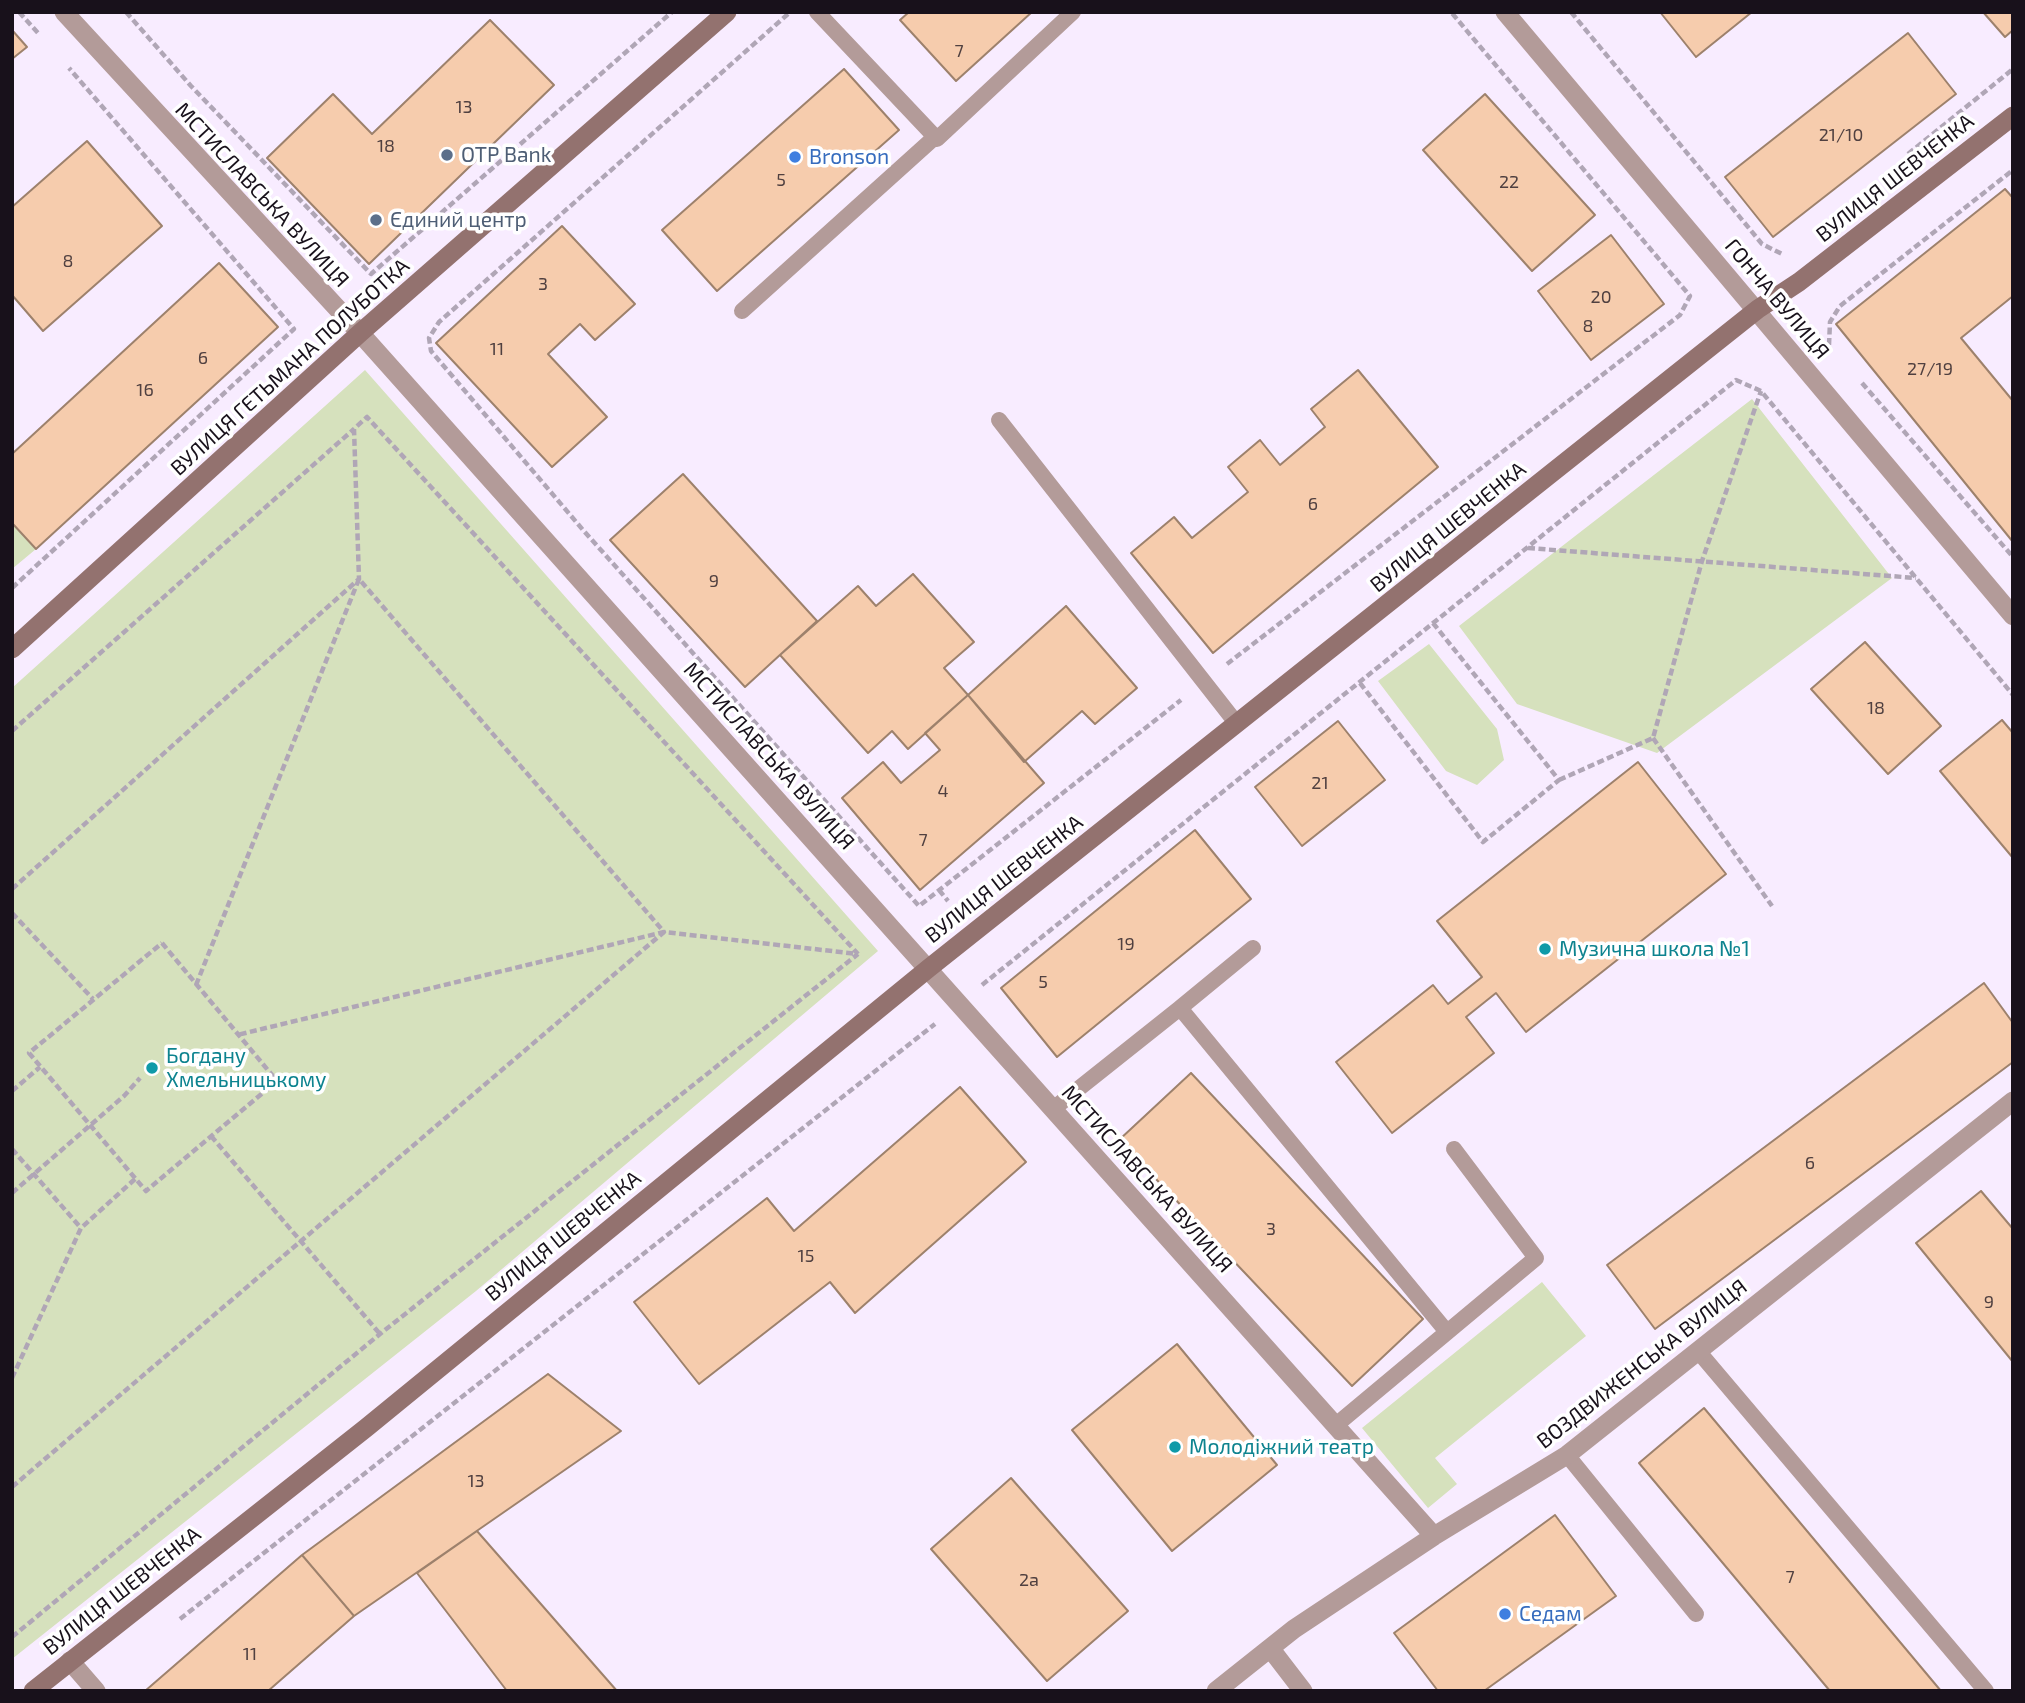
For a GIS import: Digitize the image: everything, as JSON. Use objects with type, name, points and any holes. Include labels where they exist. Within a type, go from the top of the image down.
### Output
[{"type":"main road","name":"ВУЛИЦЯ ГЕТЬМАНА ПОЛУБОТКА","points":[[13,648],[359,333],[727,12]]},
{"type":"main road","name":"ВУЛИЦЯ ШЕВЧЕНКА","points":[[33,1691],[366,1428],[929,968],[1758,309],[1799,282],[2013,116]]},
{"type":"street","name":"МСТИСЛАВСЬКА ВУЛИЦЯ","points":[[64,12],[359,333],[1434,1536]]},
{"type":"street","name":"ГОНЧА ВУЛИЦЯ","points":[[1505,12],[1758,309],[2013,616]]},
{"type":"street","name":"ВОЗДВИЖЕНСЬКА ВУЛИЦЯ","points":[[1216,1691],[1270,1648],[1434,1536],[1567,1455],[2013,1101]]},
{"type":"street","points":[[1270,1648],[1303,1691]]},
{"type":"street","points":[[70,1661],[96,1691]]},
{"type":"lane","points":[[817,12],[935,137]]},
{"type":"lane","points":[[742,311],[1073,12]]},
{"type":"lane","points":[[999,420],[1237,724]]},
{"type":"lane","points":[[1053,1108],[1253,948]]},
{"type":"lane","points":[[1180,1008],[1447,1332]]},
{"type":"lane","points":[[1336,1425],[1536,1258],[1454,1149]]},
{"type":"lane","points":[[1698,1351],[1986,1691]]},
{"type":"lane","points":[[1567,1455],[1696,1614]]},
{"type":"path","points":[[126,12],[191,86],[371,274],[672,12]]},
{"type":"path","points":[[790,12],[439,322],[429,338],[431,351],[583,530],[919,906],[1204,682],[1680,315],[1690,296],[1451,12]]},
{"type":"path","points":[[1571,12],[1762,244],[1784,255],[1795,246]]},
{"type":"path","points":[[12,588],[294,329],[70,69]]},
{"type":"path","points":[[1899,162],[2013,69]]},
{"type":"path","points":[[1836,353],[1828,343],[1830,322],[1840,306],[2013,170]]},
{"type":"path","points":[[1854,374],[2013,557]]},
{"type":"path","points":[[179,1619],[960,1004],[1004,965],[1736,380],[1761,391],[2013,695]]},
{"type":"path","points":[[1653,738],[1702,561],[1761,391]]},
{"type":"path","points":[[12,731],[367,417],[858,954]]},
{"type":"path","points":[[196,985],[359,579],[354,429]]},
{"type":"path","points":[[1527,548],[1916,578]]},
{"type":"path","points":[[12,889],[359,579]]},
{"type":"path","points":[[359,579],[664,932]]},
{"type":"path","points":[[1433,623],[1559,780]]},
{"type":"path","points":[[1360,683],[1483,842],[1559,780],[1653,738]]},
{"type":"path","points":[[1653,738],[1772,906]]},
{"type":"path","points":[[939,890],[948,901]]},
{"type":"path","points":[[12,913],[93,999]]},
{"type":"path","points":[[237,1035],[664,932],[858,954]]},
{"type":"path","points":[[12,1487],[298,1240],[664,932]]},
{"type":"path","points":[[162,943],[277,1081],[146,1191],[29,1053],[93,999],[162,943]]},
{"type":"path","points":[[12,1637],[380,1334],[858,954]]},
{"type":"path","points":[[12,1091],[40,1067]]},
{"type":"path","points":[[12,1193],[140,1078]]},
{"type":"path","points":[[211,1136],[380,1334]]},
{"type":"path","points":[[12,1149],[80,1228]]},
{"type":"path","points":[[12,1378],[80,1228],[135,1179]]},
{"type":"green space","points":[[365,370],[878,951],[476,1291],[12,1659],[12,688]]},
{"type":"green space","points":[[1752,399],[1892,578],[1657,753],[1517,704],[1459,626]]},
{"type":"green space","points":[[12,523],[36,549],[12,569]]},
{"type":"green space","points":[[1429,644],[1497,729],[1504,760],[1477,785],[1446,771],[1378,681]]},
{"type":"green space","points":[[1542,1282],[1586,1336],[1435,1458],[1457,1484],[1428,1508],[1362,1428]]},
{"type":"building","points":[[909,12],[1032,12],[956,81],[900,20]]},
{"type":"building","points":[[1660,12],[1752,12],[1696,57]]},
{"type":"building","points":[[1983,12],[2013,12],[2013,30],[2005,37]]},
{"type":"building","points":[[490,20],[554,85],[369,264],[267,158],[333,94],[372,134]]},
{"type":"building","points":[[12,30],[27,47],[12,59]]},
{"type":"building","points":[[1908,33],[1956,94],[1773,237],[1725,177]]},
{"type":"building","points":[[844,69],[899,130],[717,291],[662,230]]},
{"type":"building","points":[[1485,94],[1595,215],[1532,271],[1423,150]]},
{"type":"building","points":[[87,141],[162,226],[43,331],[12,295],[12,207]]},
{"type":"building","points":[[2005,189],[2013,198],[2013,296],[1961,338],[2013,401],[2013,542],[1836,324]]},
{"type":"building","points":[[562,226],[635,304],[595,340],[580,324],[548,354],[607,417],[552,467],[436,343]]},
{"type":"building","points":[[1611,235],[1664,304],[1591,360],[1538,291]]},
{"type":"building","points":[[219,263],[278,327],[36,549],[12,523],[12,454]]},
{"type":"building","points":[[1358,370],[1438,467],[1213,653],[1131,553],[1174,517],[1192,538],[1248,492],[1228,467],[1260,440],[1280,465],[1325,427],[1311,409]]},
{"type":"building","points":[[683,474],[817,621],[745,687],[610,540]]},
{"type":"building","points":[[913,574],[974,642],[944,668],[968,695],[908,749],[892,731],[868,753],[780,655],[858,586],[876,606]]},
{"type":"building","points":[[1066,606],[1137,688],[1095,724],[1082,711],[1024,762],[968,695]]},
{"type":"building","points":[[1865,642],[1941,726],[1888,774],[1811,689]]},
{"type":"building","points":[[968,695],[1044,783],[920,890],[842,798],[883,762],[901,783],[940,750],[925,733]]},
{"type":"building","points":[[2002,720],[2013,733],[2013,858],[1940,771]]},
{"type":"building","points":[[1338,721],[1385,780],[1302,846],[1255,787]]},
{"type":"building","name":"Музична школа №1","points":[[1638,762],[1726,874],[1526,1032],[1496,993],[1466,1017],[1494,1053],[1392,1133],[1336,1062],[1433,985],[1448,1004],[1482,977],[1437,921]]},
{"type":"building","points":[[1195,830],[1251,899],[1057,1057],[1001,988]]},
{"type":"building","points":[[1984,983],[2013,1023],[2013,1062],[1655,1329],[1607,1265]]},
{"type":"building","points":[[1191,1073],[1423,1319],[1352,1386],[1119,1140]]},
{"type":"building","points":[[960,1087],[1026,1162],[855,1313],[830,1282],[699,1384],[634,1302],[767,1198],[794,1231]]},
{"type":"building","points":[[1981,1191],[2013,1229],[2013,1362],[1916,1243]]},
{"type":"building","name":"Молодіжний театр","points":[[1177,1344],[1277,1465],[1172,1551],[1072,1430]]},
{"type":"building","points":[[548,1374],[621,1431],[354,1616],[302,1555]]},
{"type":"building","points":[[1704,1408],[1941,1691],[1830,1691],[1639,1463]]},
{"type":"building","points":[[1011,1478],[1128,1611],[1047,1681],[931,1549]]},
{"type":"building","name":"Седам","points":[[1555,1515],[1616,1596],[1484,1691],[1438,1691],[1394,1633]]},
{"type":"building","points":[[477,1531],[617,1691],[507,1691],[417,1573]]},
{"type":"building","points":[[302,1555],[354,1616],[268,1691],[145,1691]]},
{"type":"place","name":"OTP Bank","points":[[447,155]]},
{"type":"place","name":"Bronson","points":[[795,157]]},
{"type":"place","name":"Єдиний центр","points":[[376,220]]},
{"type":"place","name":"Музична школа №1","points":[[1545,949]]},
{"type":"place","name":"Богдану Хмельницькому","points":[[152,1068]]},
{"type":"place","name":"Молодіжний театр","points":[[1175,1447]]},
{"type":"place","name":"Седам","points":[[1505,1614]]}]
